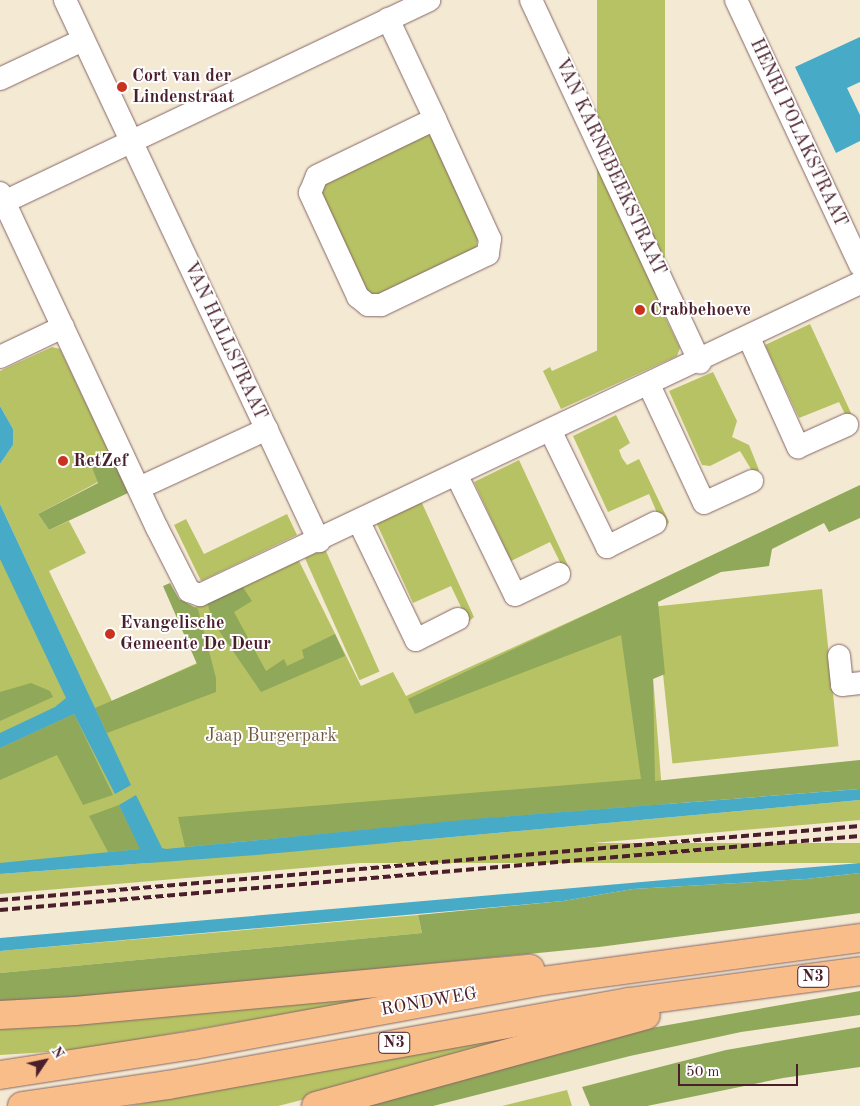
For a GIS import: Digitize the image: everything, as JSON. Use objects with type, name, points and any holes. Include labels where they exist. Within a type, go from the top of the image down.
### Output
[{"type":"highway","name":"RONDWEG","points":[[0,1075],[194,1045],[654,964],[860,938]]},
{"type":"highway","name":"N3","points":[[0,1015],[85,1010],[486,971],[654,964]]},
{"type":"highway","name":"RONDWEG","points":[[22,1106],[168,1085],[498,1024],[765,982],[860,971]]},
{"type":"highway","name":"N3","points":[[316,1106],[765,982]]},
{"type":"street","points":[[64,0],[132,142]]},
{"type":"street","points":[[429,0],[132,142],[2,197],[189,591],[200,595],[319,541],[700,362],[860,284]]},
{"type":"street","name":"VAN KARNEBEEKSTRAAT","points":[[531,0],[700,362]]},
{"type":"street","name":"HENRI POLAKSTRAAT","points":[[736,0],[860,265]]},
{"type":"street","points":[[388,19],[435,119],[490,239],[488,254],[381,305],[368,305],[358,297],[310,193],[317,176],[435,119]]},
{"type":"street","points":[[0,78],[83,40]]},
{"type":"street","name":"VAN HALLSTRAAT","points":[[132,142],[319,541]]},
{"type":"street","points":[[0,357],[63,327]]},
{"type":"street","points":[[749,338],[798,447],[847,425]]},
{"type":"street","points":[[649,385],[704,503],[752,481]]},
{"type":"street","points":[[139,488],[267,429]]},
{"type":"street","points":[[551,432],[608,547],[655,523]]},
{"type":"street","points":[[457,476],[515,595],[559,574]]},
{"type":"street","points":[[359,522],[416,640],[458,619]]},
{"type":"street","points":[[839,656],[842,684],[860,683]]},
{"type":"green space","points":[[597,0],[665,0],[665,357],[597,357]]},
{"type":"green space","points":[[428,134],[434,139],[478,234],[476,249],[380,297],[365,293],[323,201],[321,183]]},
{"type":"green space","points":[[664,315],[680,348],[677,356],[561,409],[543,371],[550,367],[552,371],[636,333],[645,324]]},
{"type":"green space","points":[[810,324],[857,426],[852,428],[839,402],[799,418],[765,345]]},
{"type":"green space","name":"Jaap Burgerpark","points":[[52,347],[60,349],[112,458],[92,468],[98,482],[38,514],[49,530],[69,521],[86,553],[49,571],[112,701],[197,663],[176,616],[298,559],[361,686],[393,672],[406,696],[646,587],[663,805],[0,863],[0,528],[95,708],[0,504],[0,464],[13,445],[13,429],[0,406],[0,371]]},
{"type":"green space","points":[[713,372],[737,421],[732,437],[749,445],[759,470],[754,474],[740,451],[710,466],[702,465],[669,391]]},
{"type":"green space","points":[[616,415],[630,443],[619,450],[622,458],[627,465],[639,459],[669,522],[664,529],[649,494],[608,512],[573,436]]},
{"type":"green space","points":[[112,458],[128,493],[49,530],[38,514],[98,483],[92,468]]},
{"type":"green space","points":[[519,460],[570,570],[564,570],[550,542],[511,561],[474,482]]},
{"type":"green space","points":[[860,485],[860,518],[829,532],[824,523],[772,549],[769,566],[721,572],[658,602],[665,674],[653,679],[655,781],[860,760],[860,789],[512,816],[185,847],[178,817],[641,779],[621,635],[415,714],[408,699]]},
{"type":"green space","points":[[421,501],[474,617],[468,622],[451,586],[413,603],[376,522]]},
{"type":"green space","points":[[287,514],[297,535],[201,581],[174,525],[186,519],[204,554]]},
{"type":"green space","points":[[325,549],[380,671],[359,680],[305,558]]},
{"type":"green space","points":[[170,583],[179,599],[198,609],[216,678],[216,692],[107,733],[95,708],[197,664],[163,586]]},
{"type":"green space","points":[[242,586],[252,601],[234,612],[266,671],[284,659],[287,666],[304,658],[302,650],[335,634],[345,656],[261,692],[211,619],[207,599]]},
{"type":"green space","points":[[822,589],[839,746],[672,764],[656,606]]},
{"type":"green space","points":[[31,683],[50,691],[53,697],[0,721],[0,692]]},
{"type":"green space","points":[[74,714],[113,795],[83,805],[57,755],[0,780],[0,748]]},
{"type":"green space","points":[[860,800],[860,820],[0,894],[0,874],[256,855]]},
{"type":"green space","points":[[119,805],[141,849],[108,852],[89,816]]},
{"type":"green space","points":[[0,843],[860,843],[860,863],[0,863]]},
{"type":"green space","points":[[860,873],[860,913],[599,947],[0,1006],[0,973],[422,933],[418,915],[563,901],[633,889],[806,879]]},
{"type":"green space","points":[[418,915],[422,933],[0,973],[0,951]]},
{"type":"green space","points":[[474,981],[79,1050],[0,1055],[0,1026]]},
{"type":"green space","points":[[860,991],[860,1015],[741,1032],[630,1056],[433,1106],[348,1106],[634,1031]]},
{"type":"green space","points":[[860,1027],[860,1067],[783,1078],[647,1106],[590,1106],[582,1087],[726,1050]]},
{"type":"green space","points":[[584,1028],[278,1106],[129,1106],[410,1052]]},
{"type":"green space","points":[[567,1090],[572,1106],[502,1106]]},
{"type":"water","points":[[860,37],[860,82],[847,88],[860,115],[860,141],[836,153],[795,67]]},
{"type":"water","points":[[0,406],[13,429],[13,445],[0,464]]},
{"type":"water","points":[[0,504],[131,785],[115,794],[74,714],[0,748],[0,733],[55,707],[66,698],[0,559]]},
{"type":"water","points":[[860,789],[860,800],[256,855],[0,874],[0,863],[140,849],[119,805],[136,795],[162,848],[166,849],[474,819]]},
{"type":"water","points":[[860,863],[860,873],[806,879],[633,889],[563,901],[0,951],[0,938]]},
{"type":"railway","points":[[0,900],[860,826]]},
{"type":"railway","points":[[0,910],[860,836]]},
{"type":"place","name":"Cort van der Lindenstraat","points":[[122,87]]},
{"type":"place","name":"Crabbehoeve","points":[[640,310]]},
{"type":"place","name":"RetZef","points":[[63,461]]},
{"type":"place","name":"Evangelische Gemeente De Deur","points":[[110,634]]}]
